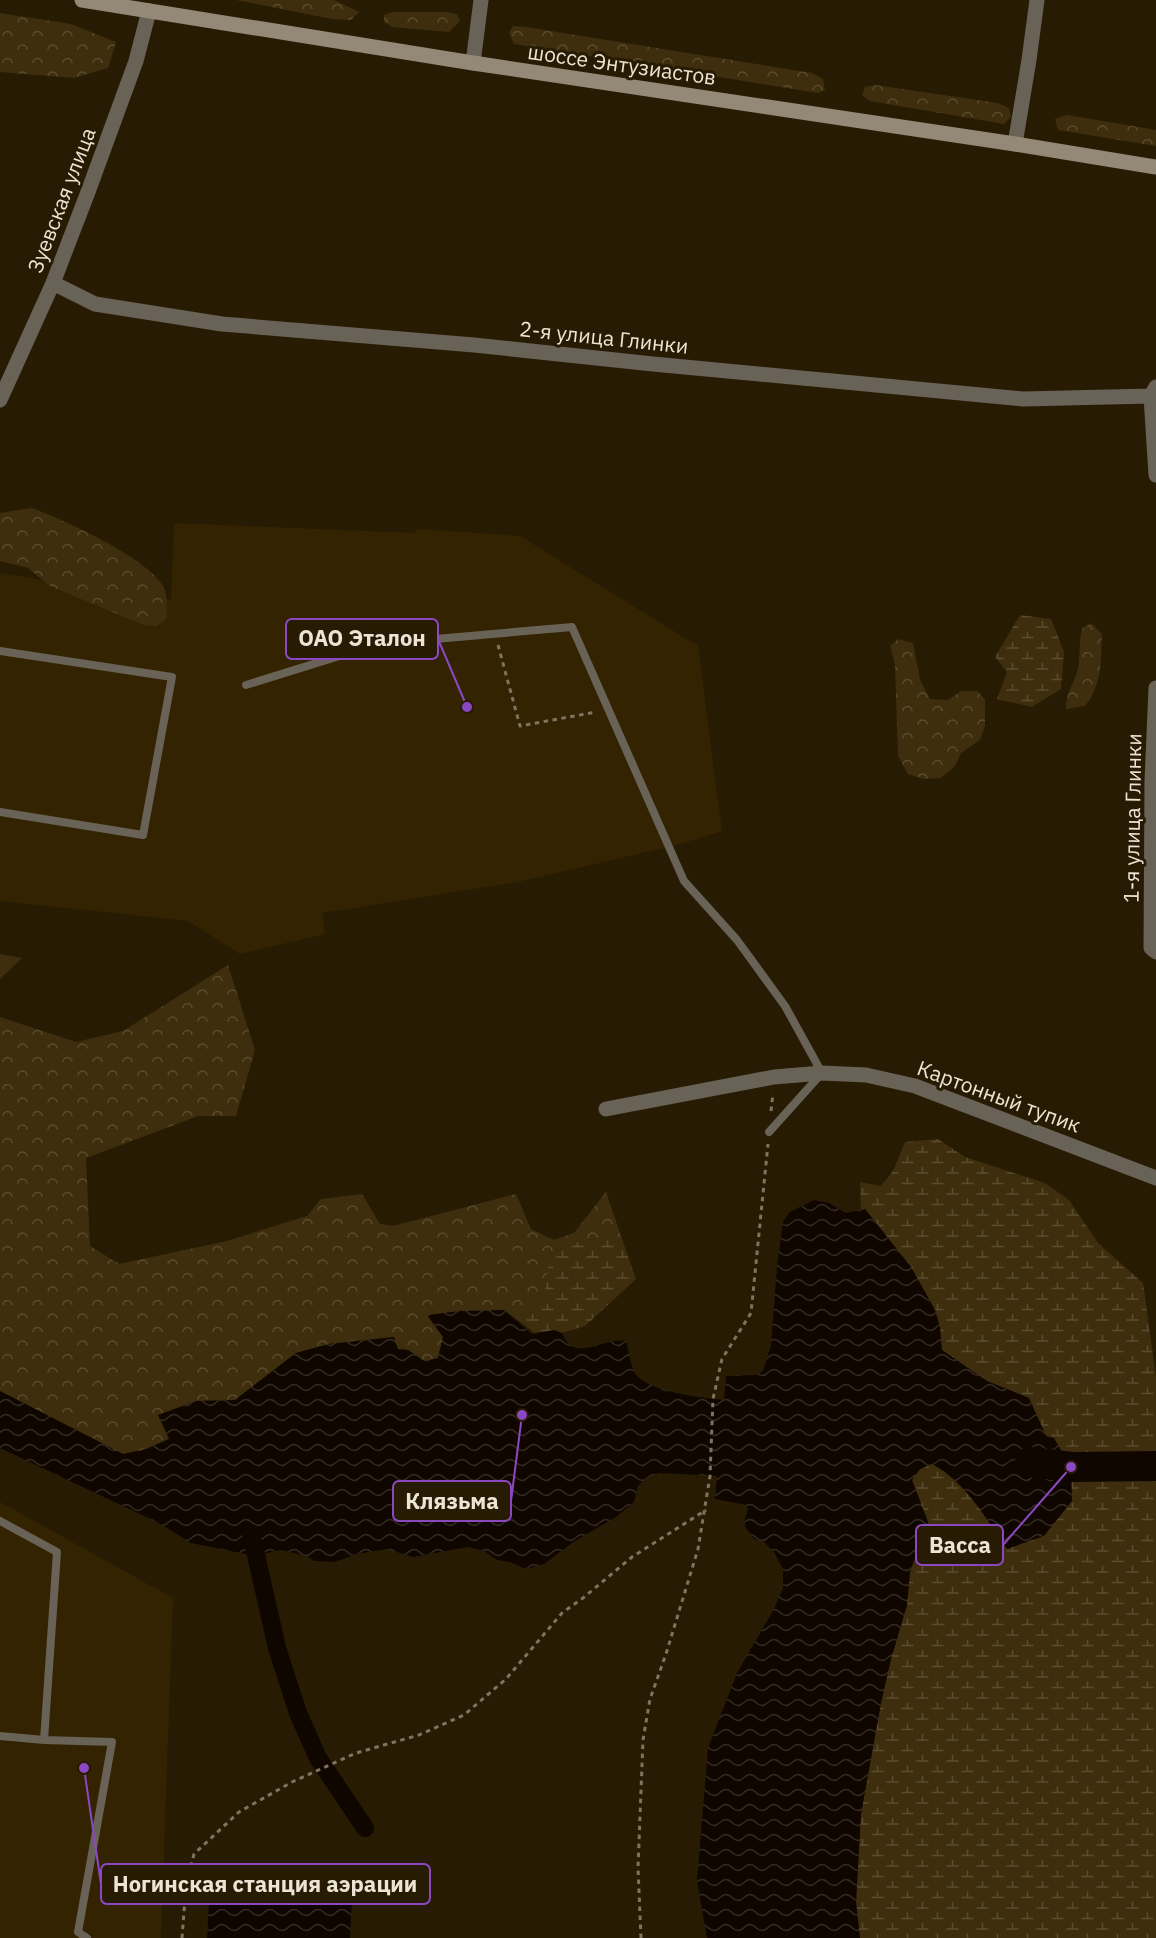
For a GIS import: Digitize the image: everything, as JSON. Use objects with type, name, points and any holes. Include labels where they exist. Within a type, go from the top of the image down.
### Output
[{"type":"main road","name":"шоссе Энтузиастов","points":[[82,0],[472,63],[1156,167]]},
{"type":"street","points":[[472,63],[481,0]]},
{"type":"street","points":[[1015,144],[1037,0]]},
{"type":"street","name":"Зуевская улица","points":[[0,400],[52,283],[136,61],[148,11]]},
{"type":"street","name":"2-я улица Глинки","points":[[52,283],[95,304],[222,324],[474,345],[1023,399],[1154,394]]},
{"type":"street","points":[[1154,394],[1156,475]]},
{"type":"street","name":"1-я улица Глинки","points":[[1154,950],[1152,781],[1156,688]]},
{"type":"street","name":"Картонный тупик","points":[[606,1109],[774,1077],[822,1073],[866,1075],[915,1086],[1156,1178]]},
{"type":"lane","points":[[246,685],[378,644],[572,627],[684,881],[737,940],[785,1006],[822,1073],[769,1132]]},
{"type":"lane","points":[[0,651],[172,677],[143,835],[0,812]]},
{"type":"lane","points":[[0,1521],[57,1552],[44,1740]]},
{"type":"lane","points":[[0,1736],[112,1742],[78,1932],[87,1938]]},
{"type":"path","points":[[495,634],[520,726],[609,709]]},
{"type":"path","points":[[641,1938],[638,1868],[643,1740],[650,1699],[698,1549],[710,1476],[713,1399],[722,1359],[751,1313],[774,1077]]},
{"type":"path","points":[[182,1938],[186,1885],[194,1854],[239,1812],[292,1782],[356,1753],[419,1735],[464,1715],[506,1679],[562,1613],[632,1557],[706,1510]]},
{"type":"shaded area","points":[[174,523],[414,533],[419,529],[520,536],[698,646],[722,831],[681,844],[518,882],[322,913],[325,934],[240,954],[188,921],[0,901],[0,573],[171,600]]},
{"type":"shaded area","points":[[0,1502],[173,1598],[161,1938],[0,1938]]},
{"type":"green space","points":[[236,0],[334,0],[359,12],[351,20],[332,19]]},
{"type":"green space","points":[[393,12],[445,12],[457,14],[460,21],[449,32],[392,27],[384,22],[384,15]]},
{"type":"green space","points":[[0,13],[71,24],[116,42],[108,68],[74,78],[0,72]]},
{"type":"green space","points":[[513,26],[812,73],[823,79],[825,90],[818,93],[514,44],[509,33]]},
{"type":"green space","points":[[875,85],[998,103],[1009,108],[1011,117],[1004,124],[870,101],[862,95],[865,87]]},
{"type":"green space","points":[[1067,115],[1156,130],[1156,146],[1058,130],[1055,119]]},
{"type":"green space","points":[[32,508],[83,530],[140,563],[165,589],[167,618],[156,626],[141,624],[50,586],[28,568],[0,561],[0,513]]},
{"type":"green space","points":[[1020,615],[1051,619],[1064,652],[1061,689],[1032,707],[997,699],[1007,672],[995,657]]},
{"type":"green space","points":[[1091,623],[1102,634],[1098,681],[1085,706],[1066,709],[1067,697],[1078,669],[1082,629]]},
{"type":"green space","points":[[898,639],[913,643],[920,680],[930,699],[948,700],[961,691],[977,691],[985,699],[985,726],[980,740],[961,753],[955,766],[941,778],[924,779],[908,774],[898,756],[895,665],[890,646]]},
{"type":"green space","points":[[0,954],[22,958],[0,979]]},
{"type":"green space","points":[[228,965],[255,1050],[236,1116],[198,1116],[86,1158],[90,1246],[119,1264],[227,1241],[307,1216],[321,1199],[362,1194],[380,1224],[393,1226],[516,1194],[531,1229],[554,1240],[574,1233],[606,1192],[621,1236],[575,1243],[550,1256],[544,1301],[532,1313],[520,1315],[504,1310],[428,1316],[443,1337],[438,1358],[425,1361],[408,1350],[397,1349],[394,1337],[329,1344],[296,1353],[235,1400],[196,1401],[159,1415],[169,1439],[146,1449],[123,1454],[0,1391],[0,1017],[76,1042],[123,1031]]},
{"type":"green space","points":[[938,1139],[965,1157],[1045,1183],[1069,1200],[1098,1243],[1143,1283],[1156,1377],[1156,1938],[860,1938],[856,1902],[861,1814],[881,1703],[907,1605],[910,1572],[928,1522],[912,1480],[920,1469],[932,1464],[946,1472],[963,1488],[1046,1436],[1029,1398],[987,1381],[942,1350],[935,1310],[911,1267],[865,1209],[861,1210],[860,1182],[881,1186],[893,1171],[905,1142]]},
{"type":"green space","points":[[621,1236],[636,1279],[585,1326],[562,1333],[554,1330],[535,1333],[504,1310],[519,1313],[530,1312],[537,1308],[545,1291],[550,1256],[566,1246]]},
{"type":"water","points":[[814,1200],[829,1203],[846,1213],[865,1209],[911,1267],[935,1310],[940,1327],[942,1350],[987,1381],[1029,1398],[1046,1436],[1054,1438],[1071,1467],[1072,1501],[1044,1536],[1007,1549],[965,1491],[944,1472],[932,1464],[920,1469],[912,1480],[928,1522],[910,1572],[907,1605],[881,1703],[861,1814],[856,1902],[860,1938],[707,1938],[697,1881],[708,1748],[737,1673],[774,1609],[783,1588],[783,1569],[774,1552],[764,1542],[754,1539],[746,1528],[744,1521],[748,1509],[746,1505],[715,1499],[717,1476],[659,1473],[646,1478],[638,1486],[634,1502],[616,1517],[575,1541],[544,1564],[526,1569],[510,1562],[497,1560],[484,1551],[468,1547],[413,1557],[387,1549],[357,1554],[335,1562],[314,1561],[307,1556],[281,1550],[255,1556],[191,1543],[159,1523],[0,1448],[0,1391],[123,1454],[146,1449],[169,1439],[158,1415],[196,1401],[235,1400],[296,1353],[329,1344],[394,1337],[398,1349],[408,1350],[425,1361],[438,1358],[443,1337],[427,1315],[460,1311],[504,1310],[532,1334],[554,1330],[562,1333],[567,1342],[574,1347],[581,1349],[626,1341],[633,1369],[641,1380],[676,1393],[724,1400],[726,1376],[757,1375],[763,1371],[771,1345],[783,1222],[790,1212]]},
{"type":"water","points":[[211,1872],[353,1880],[350,1938],[207,1938]]},
{"type":"waterway","points":[[1030,1462],[1071,1467],[1156,1466]]},
{"type":"waterway","points":[[251,1533],[277,1648],[298,1713],[318,1758],[365,1828]]},
{"type":"place","name":"ОАО Эталон","points":[[467,707]]},
{"type":"place","name":"Клязьма","points":[[522,1415]]},
{"type":"place","name":"Васса","points":[[1071,1467]]},
{"type":"place","name":"Ногинская станция аэрации","points":[[84,1768]]}]
